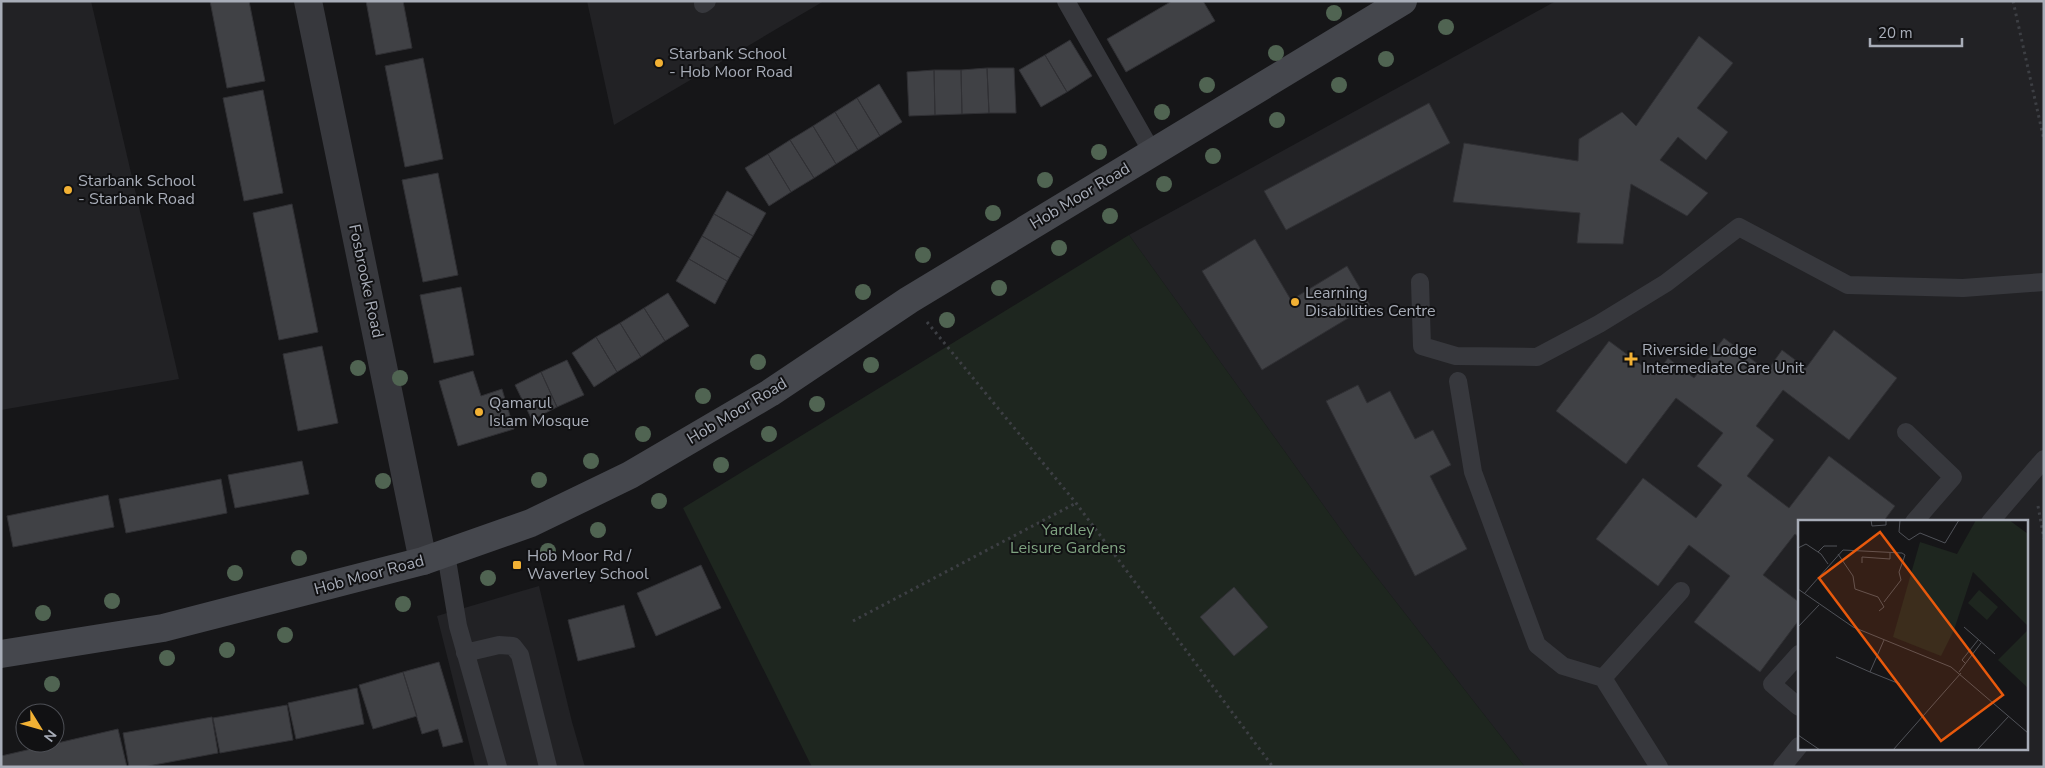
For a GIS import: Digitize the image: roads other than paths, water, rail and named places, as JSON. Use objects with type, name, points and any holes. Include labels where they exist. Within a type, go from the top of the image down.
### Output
[{"type":"street","name":"Fosbrooke Road","points":[[308,1],[435,558]]},
{"type":"street","name":"Hob Moor Road","points":[[1,654],[163,628],[435,558],[531,523],[630,475],[770,393],[909,300],[1403,1]]},
{"type":"lane","points":[[1066,1],[1152,152]]},
{"type":"lane","points":[[1420,282],[1422,346],[1456,356],[1537,357],[1599,324],[1666,283],[1739,227],[1848,285],[1963,288],[2044,282]]},
{"type":"lane","points":[[1458,381],[1473,472],[1537,645],[1563,666],[1603,678],[1659,767]]},
{"type":"lane","points":[[1906,432],[1953,477],[1916,520]]},
{"type":"lane","points":[[1992,520],[2044,459]]},
{"type":"lane","points":[[435,558],[458,626],[498,767]]},
{"type":"lane","points":[[1603,678],[1682,591]]},
{"type":"lane","points":[[465,652],[499,645],[513,646],[520,656],[548,767]]},
{"type":"lane","points":[[1798,655],[1772,684],[1798,705]]},
{"type":"lane","points":[[1782,767],[1798,747]]},
{"type":"place","name":"Starbank School - Hob Moor Road","points":[[659,63]]},
{"type":"place","name":"Starbank School - Starbank Road","points":[[68,190]]},
{"type":"place","name":"Learning Disabilities Centre","points":[[1295,302]]},
{"type":"place","name":"Riverside Lodge Intermediate Care Unit","points":[[1631,359]]},
{"type":"place","name":"Qamarul Islam Mosque","points":[[479,412]]},
{"type":"place","name":"Hob Moor Rd / Waverley School","points":[[517,565]]},
{"type":"park label","name":"Yardley Leisure Gardens","points":[[1068,539]]}]
